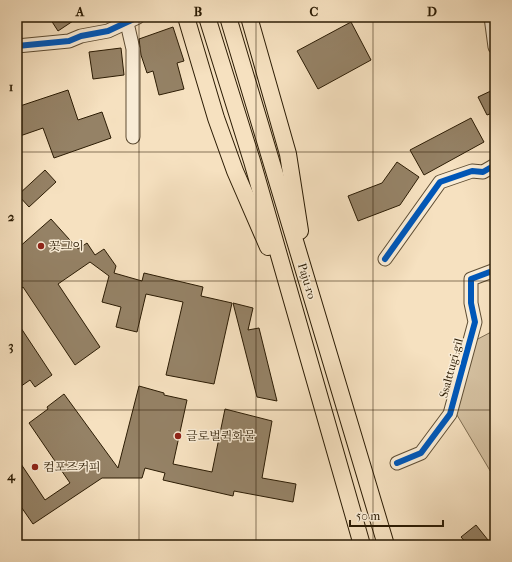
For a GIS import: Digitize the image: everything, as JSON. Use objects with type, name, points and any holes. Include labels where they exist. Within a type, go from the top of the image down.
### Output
[{"type":"main road","points":[[186,17],[216,118],[235,171],[292,305]]},
{"type":"main road","name":"Paju-ro","points":[[207,17],[252,161],[292,305],[362,545]]},
{"type":"main road","name":"Paju-ro","points":[[228,17],[386,545]]},
{"type":"main road","points":[[249,17],[288,154],[309,286]]},
{"type":"street","points":[[491,17],[495,47]]},
{"type":"street","points":[[17,46],[69,41],[81,36],[108,31],[133,20],[133,137]]},
{"type":"street","points":[[385,259],[440,182],[472,171],[483,172],[495,165]]},
{"type":"street","name":"Ssalttugi-gil","points":[[397,463],[421,453],[450,414],[475,322],[471,303],[471,279],[495,270]]},
{"type":"shaded area","points":[[495,330],[495,479],[454,410],[474,341]]},
{"type":"building","points":[[49,17],[79,17],[58,31]]},
{"type":"building","points":[[351,22],[371,60],[318,89],[297,51]]},
{"type":"building","points":[[173,27],[184,61],[177,63],[184,89],[159,95],[153,71],[147,73],[141,55],[139,39]]},
{"type":"building","points":[[121,48],[124,75],[93,79],[89,52]]},
{"type":"building","points":[[495,89],[495,112],[487,115],[478,97]]},
{"type":"building","points":[[68,90],[78,120],[102,112],[111,138],[54,158],[43,128],[17,137],[17,107]]},
{"type":"building","points":[[471,118],[484,142],[424,175],[410,150]]},
{"type":"building","points":[[397,162],[419,177],[400,205],[358,221],[348,196],[382,183]]},
{"type":"building","points":[[45,170],[56,182],[29,207],[18,195]]},
{"type":"building","points":[[51,219],[78,249],[87,243],[95,255],[104,249],[116,266],[114,273],[142,281],[144,273],[203,287],[201,296],[232,303],[214,384],[166,375],[183,302],[146,294],[137,332],[116,327],[121,307],[102,302],[109,276],[90,262],[58,284],[100,347],[75,365],[23,287],[17,292],[17,249]]},
{"type":"building","points":[[233,303],[253,308],[248,330],[259,328],[277,401],[257,397]]},
{"type":"building","points":[[17,322],[52,375],[35,387],[30,380],[17,389]]},
{"type":"building","points":[[139,386],[164,393],[164,395],[187,400],[173,464],[212,472],[225,409],[272,421],[262,478],[296,484],[293,502],[234,491],[233,496],[163,480],[165,473],[145,468],[142,478],[102,478],[33,524],[17,501],[17,458],[45,500],[70,483],[29,423],[48,409],[47,407],[64,394],[118,468]]},
{"type":"building","points":[[476,525],[492,545],[468,545],[461,537]]},
{"type":"cycle path","points":[[17,46],[69,41],[81,36],[108,31],[138,17]]},
{"type":"cycle path","points":[[385,259],[440,182],[472,171],[483,172],[495,165]]},
{"type":"cycle path","points":[[397,463],[421,453],[450,414],[475,322],[471,303],[471,279],[495,270]]},
{"type":"place","name":"꼿그이","points":[[41,246]]},
{"type":"place","name":"글로벌퀵화물","points":[[178,436]]},
{"type":"place","name":"컴포즈커피","points":[[35,467]]}]
